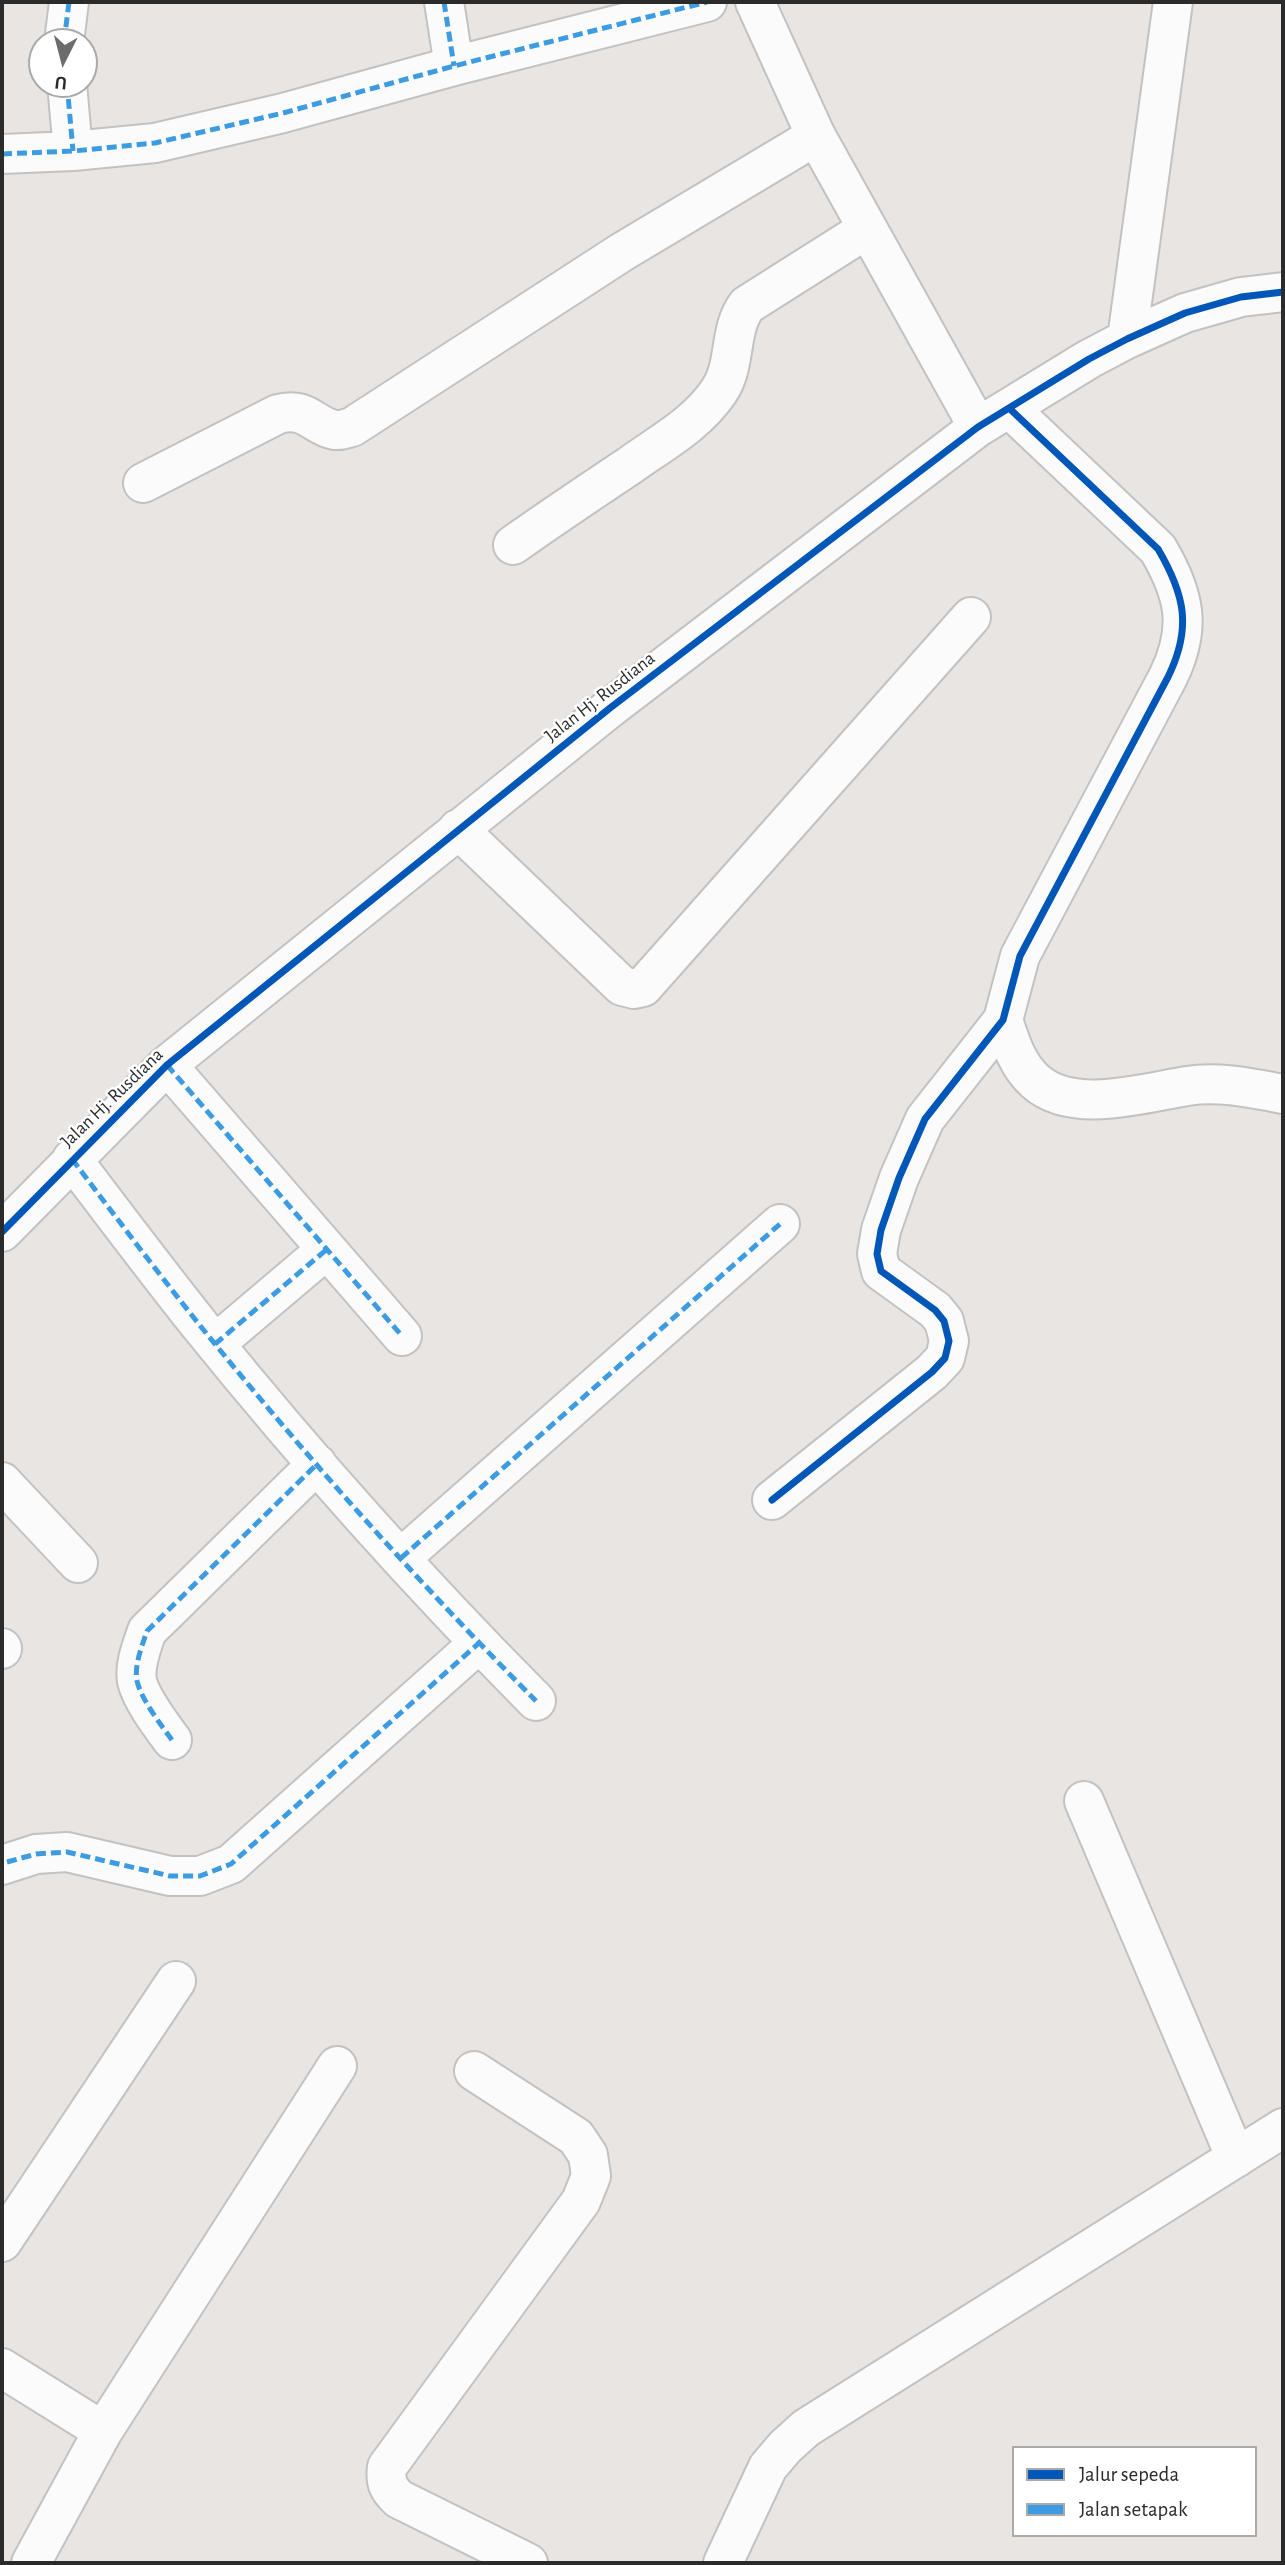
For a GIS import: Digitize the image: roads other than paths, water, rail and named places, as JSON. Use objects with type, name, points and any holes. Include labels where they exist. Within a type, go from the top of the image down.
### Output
[{"type":"street","points":[[66,28],[69,2]]},
{"type":"street","points":[[444,2],[454,66]]},
{"type":"street","points":[[2,154],[156,143],[283,113],[454,66],[707,2]]},
{"type":"street","points":[[755,2],[816,136],[867,229],[994,418],[1158,549],[1174,577],[1184,631],[1178,657],[1168,677],[1020,956],[1003,1020],[925,1119],[880,1230],[877,1254],[881,1271],[935,1310],[944,1321],[949,1341],[945,1358],[932,1372],[772,1500]]},
{"type":"street","points":[[1127,339],[1173,2]]},
{"type":"street","points":[[68,98],[73,151]]},
{"type":"street","points":[[143,483],[278,414],[289,411],[335,430],[352,426],[622,251],[816,136]]},
{"type":"street","points":[[513,545],[696,420],[721,389],[728,375],[735,330],[747,305],[867,229]]},
{"type":"street","name":"Jalan Hj. Rusdiana","points":[[4,1226],[167,1065],[621,699],[994,418],[1088,359],[1185,313],[1241,297],[1283,292]]},
{"type":"street","points":[[458,829],[622,986],[634,989],[643,987],[971,617]]},
{"type":"street","points":[[1003,1020],[1018,1059],[1035,1081],[1048,1090],[1070,1097],[1108,1100],[1143,1096],[1187,1086],[1217,1084],[1283,1094]]},
{"type":"street","points":[[167,1065],[402,1336]]},
{"type":"street","points":[[72,1159],[215,1344],[317,1464],[479,1643],[536,1701]]},
{"type":"street","points":[[401,1558],[780,1224]]},
{"type":"street","points":[[215,1344],[326,1251]]},
{"type":"street","points":[[172,1740],[137,1681],[138,1657],[146,1631],[317,1464]]},
{"type":"street","points":[[2,1482],[78,1563]]},
{"type":"street","points":[[2,1865],[36,1854],[67,1852],[170,1876],[200,1876],[231,1864],[479,1643]]},
{"type":"street","points":[[1084,1801],[1236,2158]]},
{"type":"street","points":[[2,2242],[176,1981]]},
{"type":"street","points":[[31,2563],[103,2431],[337,2066]]},
{"type":"street","points":[[474,2071],[576,2137],[587,2155],[591,2176],[581,2201],[387,2467],[385,2479],[390,2491],[399,2499],[528,2563]]},
{"type":"street","points":[[723,2563],[768,2467],[806,2428],[1283,2129]]},
{"type":"street","points":[[2,2368],[103,2431]]}]
